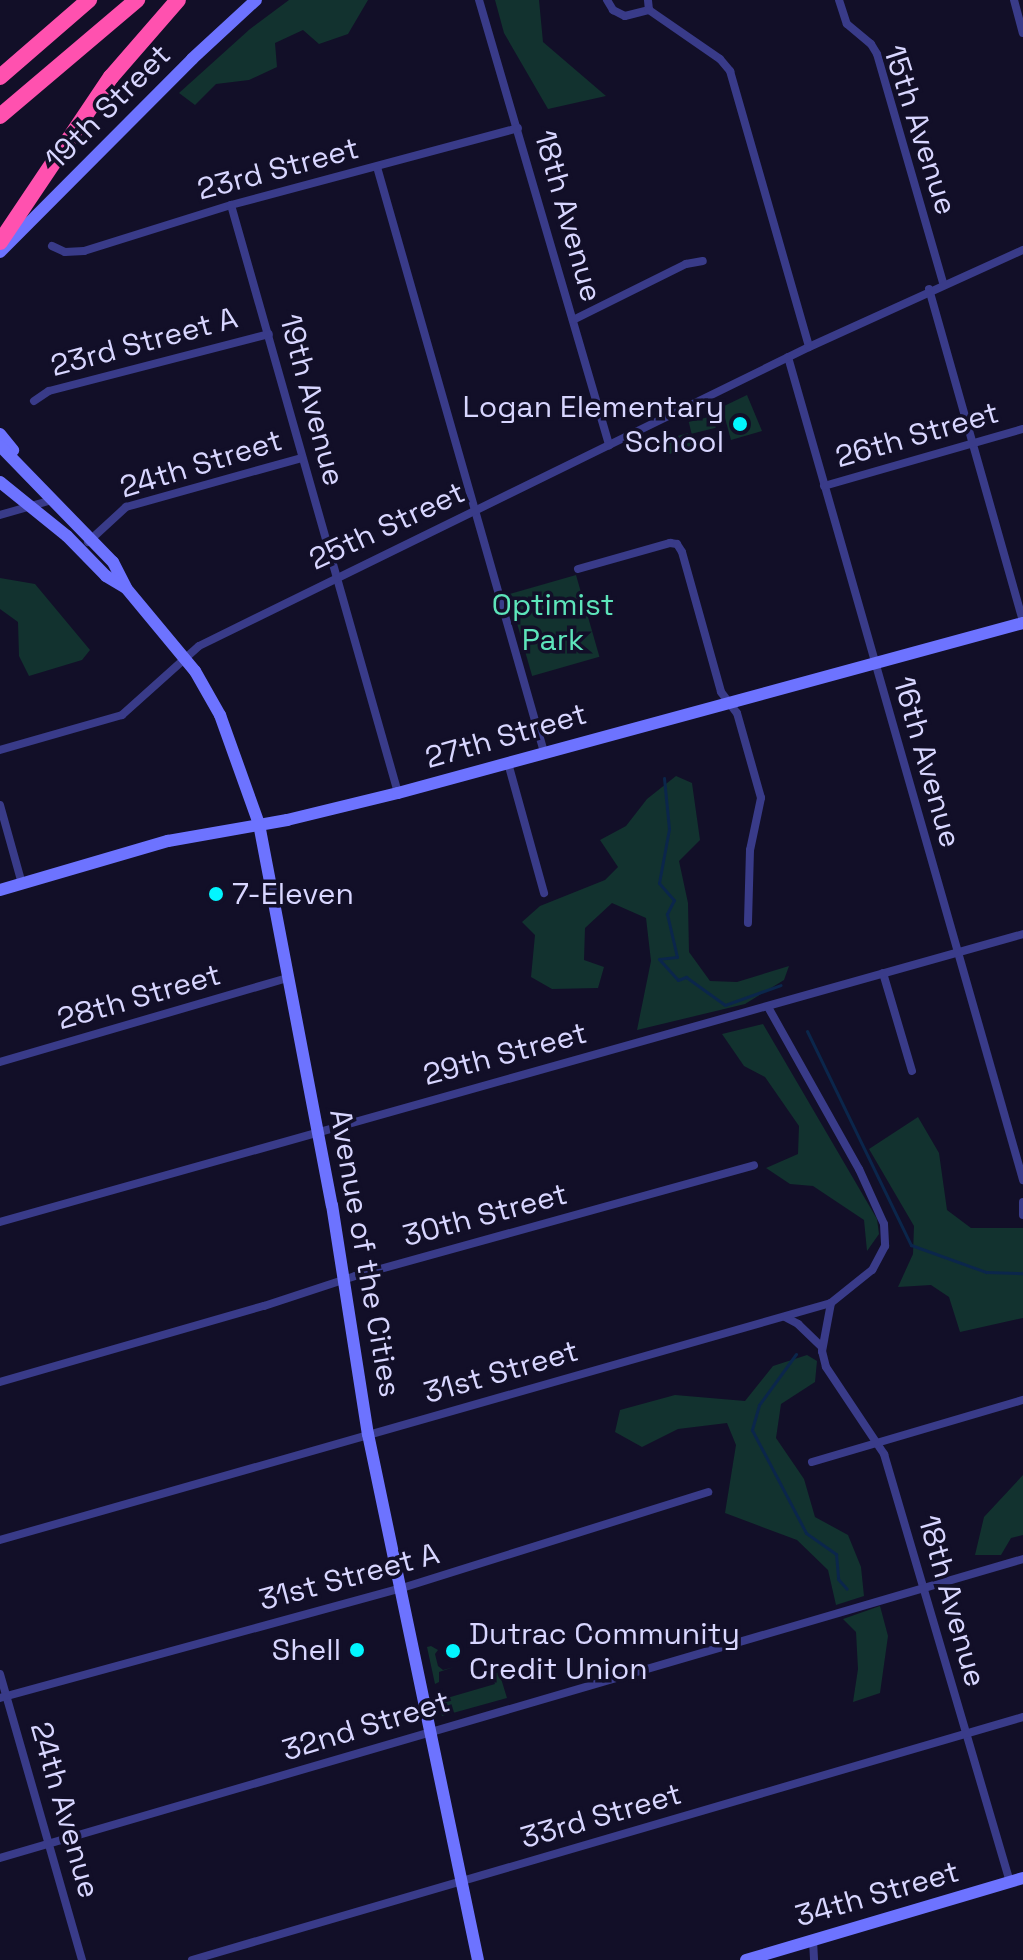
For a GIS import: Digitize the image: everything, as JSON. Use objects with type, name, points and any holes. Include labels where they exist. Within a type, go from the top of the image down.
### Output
[{"type":"highway","points":[[0,77],[89,0]]},
{"type":"highway","points":[[0,116],[137,0]]},
{"type":"highway","points":[[0,242],[111,77],[178,0]]},
{"type":"main road","name":"19th Street","points":[[0,252],[192,59],[256,0]]},
{"type":"main road","points":[[0,434],[52,500]]},
{"type":"main road","name":"Avenue of the Cities","points":[[0,446],[52,500],[106,576],[126,588],[184,656],[220,715],[259,824],[291,977],[368,1434],[478,1960]]},
{"type":"main road","name":"Avenue of the Cities","points":[[0,482],[86,545]]},
{"type":"main road","name":"27th Street","points":[[0,890],[168,841],[398,793],[1023,622]]},
{"type":"main road","name":"34th Street","points":[[746,1960],[1017,1880]]},
{"type":"street","name":"18th Avenue","points":[[479,0],[609,445]]},
{"type":"street","points":[[607,0],[613,10],[625,16],[649,5],[720,59],[730,71],[809,347]]},
{"type":"street","name":"15th Avenue","points":[[839,0],[847,24],[871,44],[877,54],[943,283]]},
{"type":"street","points":[[1014,0],[1023,33]]},
{"type":"street","name":"23rd Street","points":[[52,246],[65,252],[84,251],[231,205],[518,128]]},
{"type":"street","points":[[377,167],[544,752]]},
{"type":"street","name":"19th Avenue","points":[[231,205],[398,793]]},
{"type":"street","name":"25th Street","points":[[0,750],[122,715],[184,656],[336,576],[929,289],[1023,250]]},
{"type":"street","points":[[573,320],[686,264],[703,261]]},
{"type":"street","points":[[929,289],[1023,622]]},
{"type":"street","name":"23rd Street A","points":[[34,401],[49,391],[269,334]]},
{"type":"street","name":"16th Avenue","points":[[788,357],[1023,1180]]},
{"type":"street","name":"26th Street","points":[[824,486],[1023,429]]},
{"type":"street","name":"24th Street","points":[[86,545],[126,507],[302,458]]},
{"type":"street","points":[[0,515],[52,500]]},
{"type":"street","points":[[578,569],[670,543],[677,544],[721,692],[737,713],[761,798],[750,850],[748,923]]},
{"type":"street","points":[[508,763],[544,893]]},
{"type":"street","points":[[0,805],[22,884]]},
{"type":"street","name":"29th Street","points":[[0,1222],[1023,934]]},
{"type":"street","points":[[883,973],[912,1071]]},
{"type":"street","name":"28th Street","points":[[0,1062],[291,977]]},
{"type":"street","points":[[768,1007],[859,1169],[884,1224],[885,1246],[872,1270],[831,1303],[822,1347]]},
{"type":"street","name":"30th Street","points":[[0,1382],[344,1280],[754,1165]]},
{"type":"street","points":[[1023,1202],[1023,1215]]},
{"type":"street","name":"31st Street","points":[[0,1540],[831,1303]]},
{"type":"street","name":"18th Avenue","points":[[784,1317],[798,1324],[822,1347],[826,1367],[879,1443],[966,1734],[1017,1880]]},
{"type":"street","points":[[812,1462],[1023,1400]]},
{"type":"street","name":"31st Street A","points":[[3,1697],[402,1588],[708,1492]]},
{"type":"street","name":"32nd Street","points":[[0,1858],[1023,1559]]},
{"type":"street","name":"24th Avenue","points":[[0,1674],[3,1697],[50,1844],[82,1960]]},
{"type":"street","name":"33rd Street","points":[[192,1960],[1023,1717]]},
{"type":"street","points":[[813,1940],[814,1960]]},
{"type":"green space","points":[[289,0],[368,0],[348,34],[319,44],[303,30],[275,43],[277,67],[249,80],[216,84],[195,105],[179,93],[250,29]]},
{"type":"green space","points":[[495,0],[539,0],[543,42],[606,96],[548,109],[504,33]]},
{"type":"green space","points":[[747,395],[762,431],[731,440],[722,407]]},
{"type":"green space","points":[[713,416],[716,428],[692,434],[689,422]]},
{"type":"green space","points":[[688,433],[692,447],[664,455],[660,441]]},
{"type":"green space","name":"Optimist Park","points":[[576,575],[599,657],[532,676],[509,594]]},
{"type":"green space","points":[[0,578],[35,584],[90,650],[82,660],[29,676],[19,656],[18,622],[0,609]]},
{"type":"green space","points":[[676,776],[692,783],[700,840],[679,861],[688,903],[689,952],[710,981],[737,982],[789,966],[784,980],[745,1004],[637,1030],[651,961],[646,918],[612,903],[585,928],[584,960],[604,967],[598,988],[552,989],[531,977],[535,935],[522,922],[540,906],[605,880],[618,867],[600,840],[626,826],[647,799]]},
{"type":"green space","points":[[763,1024],[877,1219],[879,1234],[867,1251],[864,1220],[813,1186],[790,1184],[766,1168],[798,1154],[799,1126],[765,1077],[744,1066],[722,1034]]},
{"type":"green space","points":[[918,1117],[939,1153],[947,1210],[971,1228],[1023,1228],[1023,1318],[960,1332],[949,1297],[931,1285],[898,1287],[913,1254],[914,1226],[869,1149]]},
{"type":"green space","points":[[807,1355],[817,1361],[815,1382],[781,1404],[776,1438],[804,1479],[815,1517],[848,1535],[861,1567],[864,1596],[836,1605],[828,1570],[797,1540],[725,1513],[736,1445],[727,1423],[678,1429],[642,1447],[615,1432],[620,1410],[675,1395],[745,1401],[773,1366]]},
{"type":"green space","points":[[1023,1475],[1023,1535],[1011,1538],[1001,1555],[975,1555],[984,1517]]},
{"type":"green space","points":[[880,1606],[888,1636],[880,1693],[853,1702],[858,1669],[856,1632],[843,1619]]},
{"type":"green space","points":[[427,1647],[438,1650],[435,1654],[438,1666],[443,1670],[454,1667],[439,1672],[439,1682],[435,1684]]},
{"type":"green space","points":[[499,1672],[507,1698],[442,1716],[436,1692],[442,1691],[447,1698],[495,1684],[491,1675]]},
{"type":"waterway","points":[[664,778],[669,829],[659,883],[674,900],[667,914],[677,957],[659,959],[678,980],[686,977],[725,1005],[781,985]]},
{"type":"waterway","points":[[807,1031],[911,1245],[986,1272],[1023,1273]]},
{"type":"waterway","points":[[796,1354],[759,1405],[752,1430],[806,1533],[836,1554],[838,1579],[847,1589]]},
{"type":"place","name":"Logan Elementary School","points":[[740,424]]},
{"type":"place","name":"7-Eleven","points":[[216,894]]},
{"type":"place","name":"Shell","points":[[357,1650]]},
{"type":"place","name":"Dutrac Community Credit Union","points":[[453,1651]]}]
